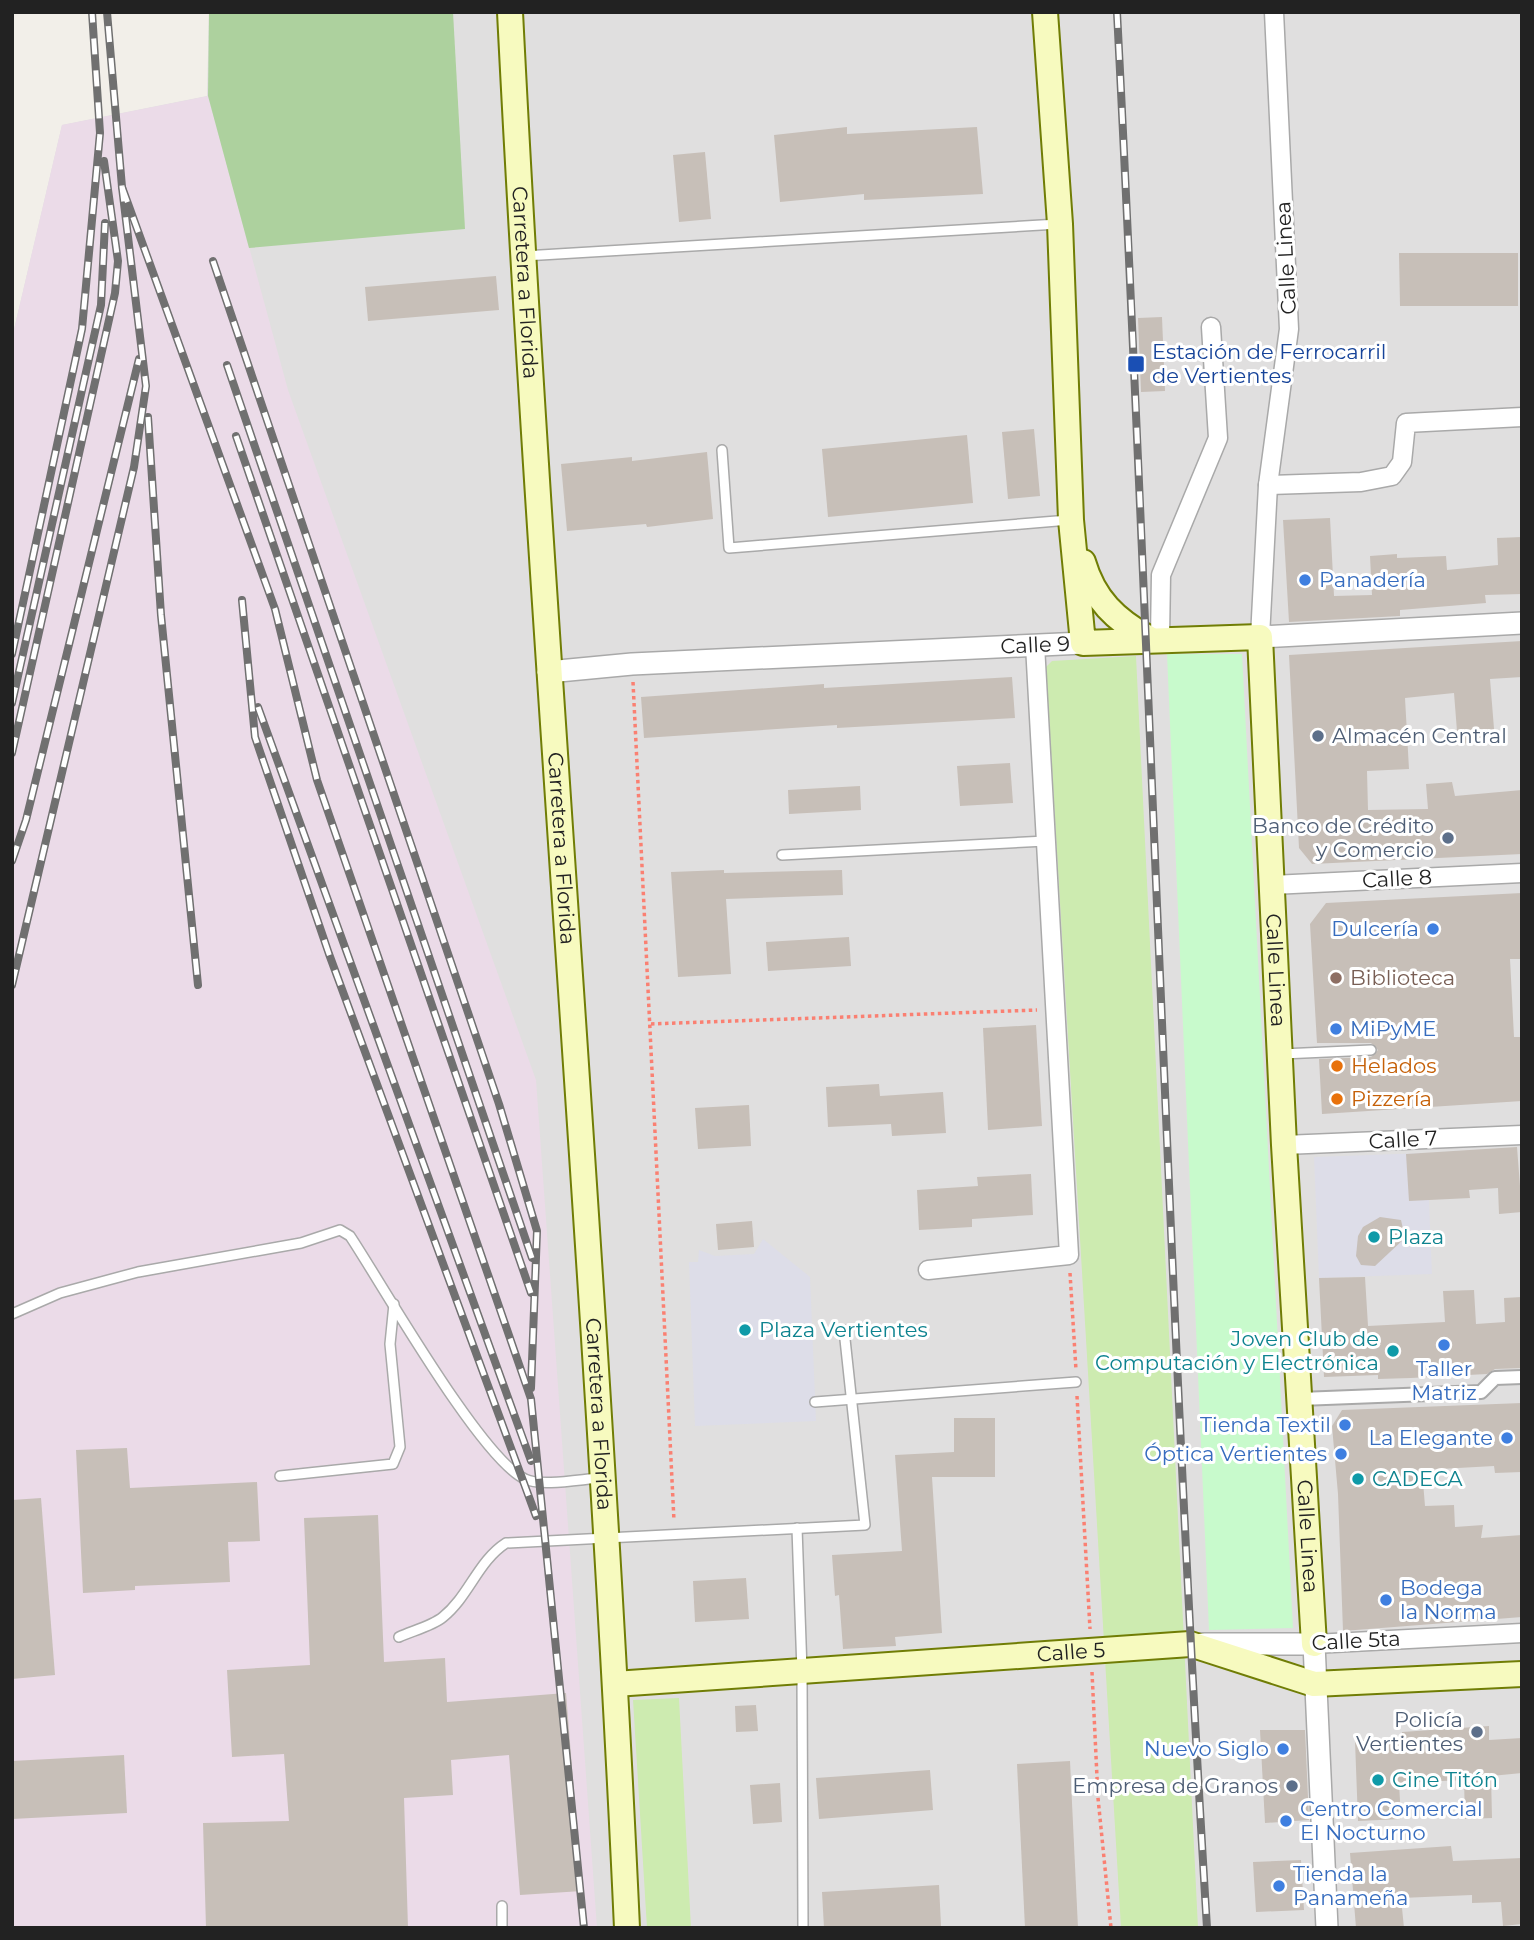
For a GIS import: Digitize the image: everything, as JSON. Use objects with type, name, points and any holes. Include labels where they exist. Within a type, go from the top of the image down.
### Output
[{"type":"main road","name":"Carretera a Florida","points":[[510,12],[548,672],[615,1684],[626,1928]]},
{"type":"main road","points":[[1045,12],[1060,224],[1070,520],[1083,643]]},
{"type":"main road","points":[[1070,520],[1086,574],[1098,598],[1119,621],[1154,638]]},
{"type":"main road","name":"Calle 9","points":[[1083,643],[1154,638],[1260,636]]},
{"type":"main road","name":"Calle Linea","points":[[1260,636],[1284,1145],[1314,1644]]},
{"type":"main road","name":"Calle 5","points":[[615,1684],[1190,1644],[1314,1684],[1522,1674]]},
{"type":"street","name":"Calle Linea","points":[[1260,636],[1268,485],[1289,329],[1274,12]]},
{"type":"street","points":[[1154,638],[1161,575],[1218,438],[1211,327]]},
{"type":"street","points":[[1268,485],[1361,482],[1392,476],[1402,462],[1406,423],[1522,417]]},
{"type":"street","name":"Calle 9","points":[[1260,636],[1522,624]]},
{"type":"street","name":"Calle 9","points":[[548,672],[632,664],[1083,643]]},
{"type":"street","points":[[928,1269],[1069,1255],[1035,645]]},
{"type":"street","name":"Calle 8","points":[[1272,885],[1522,873]]},
{"type":"street","name":"Calle 7","points":[[1284,1145],[1522,1135]]},
{"type":"street","points":[[1300,1399],[1480,1392],[1495,1378],[1522,1377]]},
{"type":"street","name":"Calle 5ta","points":[[1190,1644],[1314,1644],[1522,1633]]},
{"type":"street","name":"Calle Linea","points":[[1314,1644],[1327,1928]]},
{"type":"lane","points":[[522,256],[1060,224]]},
{"type":"lane","points":[[722,450],[729,548],[1070,520]]},
{"type":"lane","points":[[782,855],[1046,841]]},
{"type":"lane","points":[[1280,1054],[1371,1050]]},
{"type":"lane","points":[[12,1314],[60,1293],[138,1272],[301,1243],[340,1230],[350,1236],[464,1413],[505,1464],[530,1481],[600,1478]]},
{"type":"lane","points":[[280,1476],[393,1464],[400,1447],[390,1344],[394,1304]]},
{"type":"lane","points":[[398,1637],[443,1617],[479,1572],[489,1553],[506,1543],[865,1525],[844,1330]]},
{"type":"lane","points":[[815,1402],[1076,1382]]},
{"type":"lane","points":[[797,1528],[802,1671],[803,1928]]},
{"type":"lane","points":[[502,1906],[502,1928]]},
{"type":"path","points":[[632,664],[675,1533]]},
{"type":"path","points":[[650,1024],[1055,1009]]},
{"type":"path","points":[[1069,1255],[1098,1798],[1111,1928]]},
{"type":"shaded area","points":[[209,12],[1522,12],[1522,1928],[12,1928],[12,338],[62,125],[207,96]]},
{"type":"shaded area","points":[[208,96],[288,390],[536,1080],[597,1928],[12,1928],[12,338],[62,125]]},
{"type":"shaded area","name":"Plaza","points":[[1427,1153],[1432,1274],[1319,1278],[1314,1157]]},
{"type":"shaded area","points":[[763,1239],[810,1277],[816,1421],[695,1426],[689,1262],[698,1262],[699,1250],[715,1256],[754,1254]]},
{"type":"green space","points":[[209,12],[453,12],[465,229],[249,248],[208,96]]},
{"type":"green space","points":[[1167,654],[1242,654],[1293,1628],[1209,1630]]},
{"type":"green space","points":[[1136,656],[1198,1928],[1121,1928],[1046,667],[1052,661]]},
{"type":"green space","points":[[679,1698],[691,1928],[647,1928],[633,1700]]},
{"type":"building","points":[[847,127],[847,134],[977,127],[983,194],[864,200],[864,194],[780,202],[774,135]]},
{"type":"building","points":[[705,152],[711,219],[679,222],[673,155]]},
{"type":"building","points":[[1399,253],[1518,253],[1518,306],[1400,306]]},
{"type":"building","points":[[496,276],[499,310],[368,321],[365,287]]},
{"type":"building","points":[[1162,317],[1165,391],[1141,392],[1138,318]]},
{"type":"building","points":[[1034,429],[1040,496],[1008,499],[1002,432]]},
{"type":"building","points":[[967,435],[973,503],[828,517],[822,449]]},
{"type":"building","points":[[707,452],[713,519],[647,527],[646,524],[567,531],[561,464],[632,457],[632,461]]},
{"type":"building","points":[[1330,518],[1334,596],[1372,595],[1370,556],[1446,556],[1447,570],[1498,565],[1497,538],[1522,537],[1522,594],[1485,595],[1486,603],[1400,610],[1400,616],[1289,622],[1283,520]]},
{"type":"building","points":[[1522,641],[1522,677],[1490,679],[1495,741],[1458,744],[1454,693],[1405,698],[1409,769],[1367,771],[1368,810],[1428,809],[1426,784],[1452,782],[1455,796],[1522,790],[1522,854],[1312,864],[1299,848],[1289,655]]},
{"type":"building","points":[[1012,677],[1015,718],[837,728],[837,725],[644,738],[641,697],[824,684],[824,688]]},
{"type":"building","points":[[1010,763],[1013,803],[960,806],[957,766]]},
{"type":"building","points":[[860,786],[861,810],[789,814],[788,790]]},
{"type":"building","points":[[724,870],[724,873],[842,870],[843,895],[726,899],[731,974],[678,977],[671,872]]},
{"type":"building","points":[[1522,893],[1522,959],[1510,959],[1514,1037],[1522,1037],[1522,1101],[1322,1114],[1319,1059],[1371,1057],[1378,1050],[1371,1043],[1317,1043],[1310,924],[1326,903]]},
{"type":"building","points":[[849,937],[851,966],[768,971],[766,942]]},
{"type":"building","points":[[1036,1025],[1042,1126],[988,1130],[983,1028]]},
{"type":"building","points":[[879,1084],[880,1096],[943,1092],[946,1133],[892,1136],[891,1124],[828,1127],[826,1087]]},
{"type":"building","points":[[749,1105],[751,1146],[698,1149],[695,1108]]},
{"type":"building","points":[[1517,1147],[1522,1212],[1499,1214],[1498,1188],[1469,1190],[1470,1198],[1409,1201],[1406,1154]]},
{"type":"building","points":[[1031,1174],[1033,1215],[972,1219],[972,1227],[919,1230],[917,1190],[978,1186],[977,1177]]},
{"type":"building","points":[[1380,1217],[1401,1220],[1405,1238],[1375,1266],[1361,1265],[1356,1256],[1358,1236],[1363,1227]]},
{"type":"building","points":[[752,1221],[754,1247],[718,1250],[716,1224]]},
{"type":"building","points":[[1365,1277],[1368,1326],[1445,1322],[1443,1291],[1474,1290],[1476,1324],[1505,1322],[1504,1298],[1522,1297],[1522,1368],[1495,1369],[1487,1374],[1411,1378],[1378,1379],[1378,1375],[1324,1377],[1319,1278]]},
{"type":"building","points":[[1522,1403],[1522,1472],[1495,1473],[1494,1466],[1422,1470],[1425,1506],[1454,1505],[1455,1527],[1483,1525],[1481,1538],[1522,1535],[1522,1617],[1343,1631],[1338,1494],[1332,1426],[1342,1410]]},
{"type":"building","points":[[954,1418],[995,1418],[995,1477],[932,1477],[942,1633],[895,1637],[896,1646],[843,1649],[839,1595],[835,1596],[832,1555],[902,1551],[895,1455],[954,1452]]},
{"type":"building","points":[[127,1448],[130,1488],[257,1482],[260,1541],[228,1542],[230,1582],[135,1586],[135,1590],[83,1593],[76,1450]]},
{"type":"building","points":[[41,1498],[55,1675],[12,1679],[12,1500]]},
{"type":"building","points":[[378,1515],[384,1662],[445,1658],[447,1702],[566,1693],[582,1891],[520,1895],[509,1755],[451,1760],[453,1795],[404,1798],[408,1928],[206,1928],[203,1823],[289,1821],[284,1754],[232,1757],[227,1670],[310,1665],[304,1518]]},
{"type":"building","points":[[746,1578],[749,1619],[695,1622],[693,1581]]},
{"type":"building","points":[[756,1705],[758,1731],[736,1732],[735,1706]]},
{"type":"building","points":[[1489,1726],[1489,1740],[1522,1738],[1522,1773],[1491,1776],[1492,1818],[1465,1819],[1464,1780],[1399,1783],[1401,1819],[1358,1821],[1355,1741],[1402,1739],[1402,1732]]},
{"type":"building","points":[[1260,1730],[1305,1730],[1309,1820],[1265,1823]]},
{"type":"building","points":[[124,1755],[127,1813],[12,1819],[12,1761]]},
{"type":"building","points":[[1070,1761],[1078,1928],[1025,1928],[1017,1764]]},
{"type":"building","points":[[930,1770],[933,1810],[819,1819],[816,1778]]},
{"type":"building","points":[[780,1783],[782,1822],[753,1824],[750,1785]]},
{"type":"building","points":[[1451,1846],[1453,1861],[1522,1858],[1522,1924],[1503,1926],[1501,1902],[1472,1903],[1472,1895],[1401,1898],[1404,1928],[1356,1928],[1350,1853]]},
{"type":"building","name":"Tienda la Panameña","points":[[1301,1860],[1304,1910],[1256,1912],[1253,1862]]},
{"type":"building","points":[[939,1885],[941,1926],[824,1928],[822,1892]]},
{"type":"railway","points":[[12,654],[82,329],[100,133],[92,12]]},
{"type":"railway","points":[[12,985],[134,467],[146,386],[122,187],[107,12]]},
{"type":"railway","points":[[1117,12],[1181,1449],[1207,1928]]},
{"type":"railway","points":[[12,753],[115,293],[118,261],[104,161]]},
{"type":"railway","points":[[122,187],[275,609],[317,780],[531,1399],[584,1928]]},
{"type":"railway","points":[[12,703],[101,305],[105,223]]},
{"type":"railway","points":[[213,261],[499,1104],[537,1231],[531,1388]]},
{"type":"railway","points":[[12,861],[26,820],[139,359]]},
{"type":"railway","points":[[227,365],[532,1258]]},
{"type":"railway","points":[[148,417],[161,615],[198,985]]},
{"type":"railway","points":[[236,436],[531,1293]]},
{"type":"railway","points":[[242,600],[255,737],[329,954],[536,1516]]},
{"type":"railway","points":[[258,707],[531,1461]]},
{"type":"place","name":"Estación de Ferrocarril de Vertientes","points":[[1136,364]]},
{"type":"place","name":"Panadería","points":[[1305,580]]},
{"type":"place","name":"Almacén Central","points":[[1318,736]]},
{"type":"place","name":"Banco de Crédito y Comercio","points":[[1448,838]]},
{"type":"place","name":"Dulcería","points":[[1433,929]]},
{"type":"place","name":"Biblioteca","points":[[1336,978]]},
{"type":"place","name":"MiPyME","points":[[1336,1029]]},
{"type":"place","name":"Helados","points":[[1337,1066]]},
{"type":"place","name":"Pizzería","points":[[1337,1099]]},
{"type":"place","name":"Plaza","points":[[1374,1237]]},
{"type":"place","name":"Plaza Vertientes","points":[[745,1330]]},
{"type":"place","name":"Taller Matriz","points":[[1444,1345]]},
{"type":"place","name":"Joven Club de Computación y Electrónica","points":[[1393,1351]]},
{"type":"place","name":"Tienda Textil","points":[[1345,1425]]},
{"type":"place","name":"La Elegante","points":[[1507,1438]]},
{"type":"place","name":"Óptica Vertientes","points":[[1341,1454]]},
{"type":"place","name":"CADECA","points":[[1358,1479]]},
{"type":"place","name":"Bodega la Norma","points":[[1386,1600]]},
{"type":"place","name":"Policía Vertientes","points":[[1477,1732]]},
{"type":"place","name":"Nuevo Siglo","points":[[1283,1749]]},
{"type":"place","name":"Cine Titón","points":[[1378,1780]]},
{"type":"place","name":"Empresa de Granos","points":[[1292,1786]]},
{"type":"place","name":"Centro Comercial El Nocturno","points":[[1286,1821]]},
{"type":"place","name":"Tienda la Panameña","points":[[1279,1886]]}]
